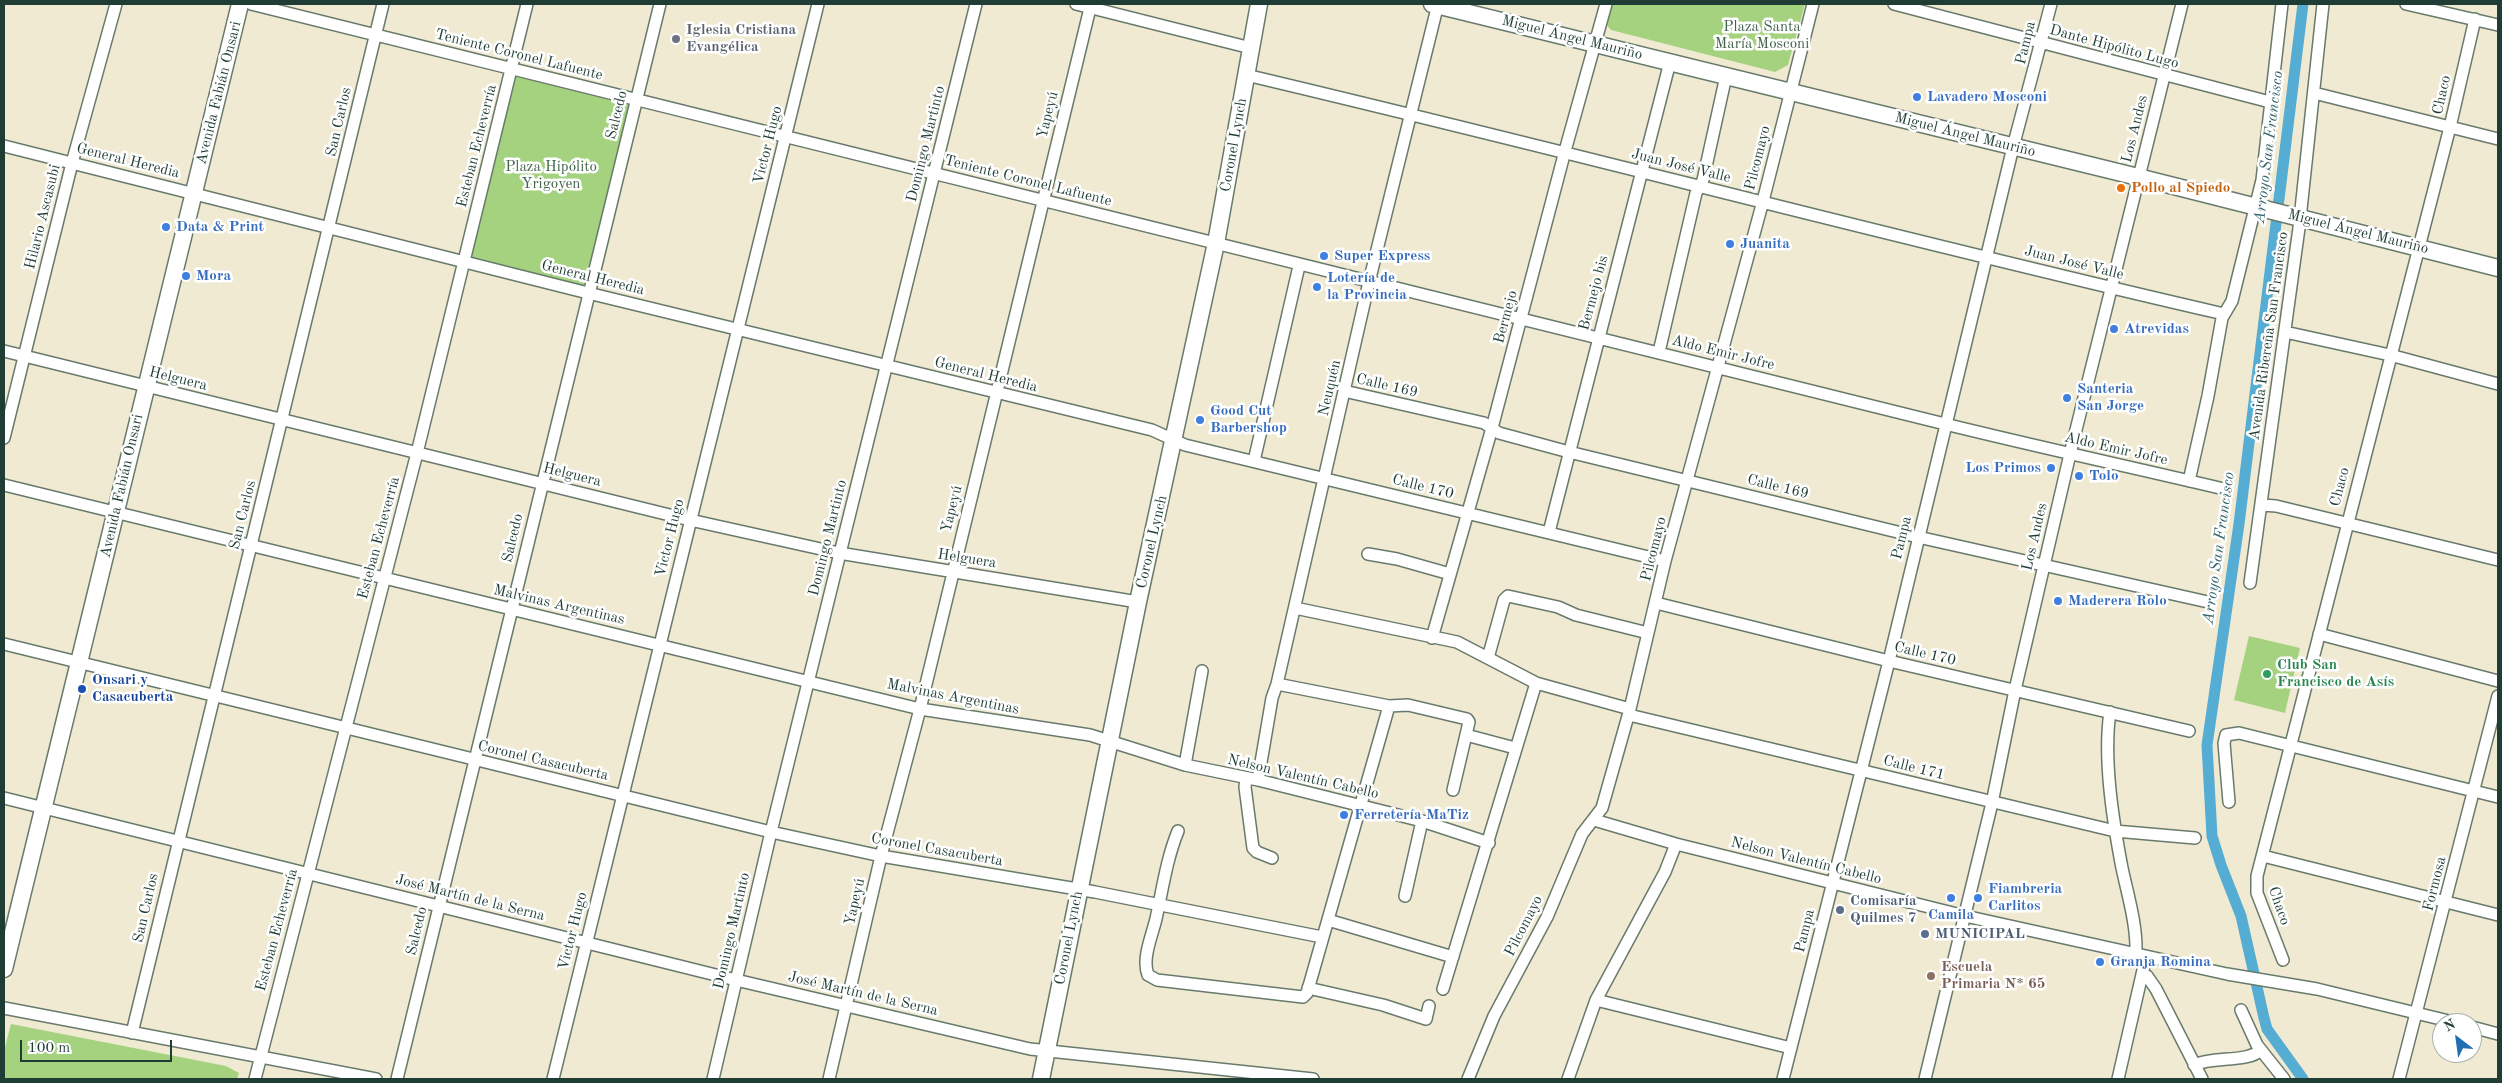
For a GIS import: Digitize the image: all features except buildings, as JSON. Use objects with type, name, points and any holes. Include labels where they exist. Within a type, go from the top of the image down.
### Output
[{"type":"main road","name":"Avenida Fabián Onsari","points":[[4,969],[240,4]]},
{"type":"main road","name":"Coronel Lynch","points":[[1041,1079],[1138,602],[1216,243],[1259,4]]},
{"type":"main road","name":"Miguel Ángel Mauriño","points":[[1436,4],[1597,39],[2419,242],[2498,257]]},
{"type":"main road","name":"Miguel Ángel Mauriño","points":[[1478,4],[1670,62],[1726,76],[1791,87]]},
{"type":"main road","name":"Miguel Ángel Mauriño","points":[[2419,242],[2498,268]]},
{"type":"street","name":"Hilario Ascasubi","points":[[4,438],[72,163],[116,4]]},
{"type":"street","name":"Teniente Coronel Lafuente","points":[[251,4],[1216,243]]},
{"type":"street","name":"San Carlos","points":[[132,1033],[177,842],[330,227],[383,4]]},
{"type":"street","name":"Esteban Echeverría","points":[[255,1079],[417,453],[527,4]]},
{"type":"street","name":"Salcedo","points":[[397,1079],[438,905],[476,761],[541,482],[660,4]]},
{"type":"street","name":"Victor Hugo","points":[[553,1079],[818,4]]},
{"type":"street","name":"Domingo Martinto","points":[[713,1079],[771,832],[976,4]]},
{"type":"street","points":[[1076,4],[1091,6],[1251,48]]},
{"type":"street","name":"Neuquén","points":[[1258,780],[1272,698],[1295,608],[1369,282],[1436,4]]},
{"type":"street","name":"Bermejo","points":[[1432,638],[1522,319],[1564,152],[1606,4]]},
{"type":"street","name":"Pilcomayo","points":[[1468,1079],[1494,1016],[1547,917],[1582,834],[1602,808],[1629,712],[1665,561],[1763,201],[1813,4]]},
{"type":"street","name":"Dante Hipólito Lugo","points":[[1894,4],[2164,76],[2270,102]]},
{"type":"street","name":"Pampa","points":[[1783,1079],[1889,661],[2015,142],[2052,4]]},
{"type":"street","name":"Los Andes","points":[[1928,1078],[2070,454],[2182,4]]},
{"type":"street","points":[[2189,481],[2224,314],[2232,301],[2258,203],[2263,175],[2282,4]]},
{"type":"street","name":"Avenida Ribereña San Francisco","points":[[2250,583],[2285,332],[2297,211],[2314,93],[2323,4]]},
{"type":"street","points":[[2406,4],[2498,25]]},
{"type":"street","name":"Yapeyú","points":[[829,1079],[848,1006],[881,856],[920,709],[1091,6]]},
{"type":"street","name":"Chaco","points":[[2282,960],[2256,888],[2290,744],[2450,127],[2475,19]]},
{"type":"street","name":"Bermejo bis","points":[[1549,532],[1670,62]]},
{"type":"street","name":"Juan José Valle","points":[[1246,75],[2224,314]]},
{"type":"street","points":[[1658,352],[1726,76]]},
{"type":"street","points":[[2314,93],[2498,139]]},
{"type":"street","name":"General Heredia","points":[[4,146],[195,192],[588,293],[1152,430],[1174,440]]},
{"type":"street","name":"Aldo Emir Jofre","points":[[1216,243],[1299,266],[2224,490]]},
{"type":"street","points":[[1254,460],[1299,266]]},
{"type":"street","points":[[2285,332],[2390,355],[2498,384]]},
{"type":"street","name":"Helguera","points":[[4,351],[690,520],[840,553],[1138,602]]},
{"type":"street","name":"Calle 169","points":[[1344,391],[1484,423],[1499,433],[1569,452],[1918,537],[2208,602]]},
{"type":"street","name":"Calle 170","points":[[1174,440],[1185,445],[1254,460],[1665,561]]},
{"type":"street","name":"Malvinas Argentinas","points":[[4,485],[512,610],[810,680],[920,709],[1090,736],[1111,742]]},
{"type":"street","points":[[2262,505],[2498,560]]},
{"type":"street","points":[[1368,554],[1397,559],[1450,574]]},
{"type":"street","points":[[1488,658],[1504,600],[1508,596],[1558,607],[1576,615],[1648,633]]},
{"type":"street","name":"Calle 170","points":[[1656,602],[1889,661],[2189,731]]},
{"type":"street","name":"Calle 171","points":[[1295,608],[1457,642],[1536,683],[1629,712],[1861,771],[2114,831],[2194,838]]},
{"type":"street","points":[[2319,634],[2498,681]]},
{"type":"street","name":"Coronel Casacuberta","points":[[4,644],[345,726],[476,761],[771,832],[881,856],[1079,890],[1322,937]]},
{"type":"street","points":[[1185,766],[1202,671]]},
{"type":"street","points":[[1443,989],[1489,844],[1515,748],[1536,683]]},
{"type":"street","points":[[1277,684],[1389,706],[1408,705],[1467,719],[1469,722],[1453,790]]},
{"type":"street","name":"Formosa","points":[[2399,1079],[2498,696]]},
{"type":"street","points":[[1306,993],[1389,706]]},
{"type":"street","points":[[2110,712],[2107,732],[2114,831],[2141,956],[2142,974],[2118,1079]]},
{"type":"street","points":[[2229,802],[2224,743],[2226,735],[2239,733],[2290,744],[2498,797]]},
{"type":"street","points":[[1466,735],[1515,748]]},
{"type":"street","name":"Nelson Valentín Cabello","points":[[1111,742],[1185,766],[1258,780],[1422,821],[1489,844]]},
{"type":"street","points":[[1246,779],[1245,787],[1254,848],[1256,852],[1272,858]]},
{"type":"street","name":"José Martín de la Serna","points":[[4,798],[736,980],[1030,1049],[1287,1078],[1313,1079]]},
{"type":"street","name":"Nelson Valentín Cabello","points":[[1594,820],[1676,844],[1965,916],[2238,976],[2317,988],[2432,1016]]},
{"type":"street","points":[[1406,896],[1422,821]]},
{"type":"street","points":[[1178,831],[1170,849],[1146,963],[1148,975],[1157,980],[1306,993],[1383,1005],[1426,1019],[1429,1006]]},
{"type":"street","points":[[1568,1079],[1596,1000],[1665,872],[1676,844]]},
{"type":"street","points":[[2263,856],[2498,915]]},
{"type":"street","points":[[1328,920],[1453,957]]},
{"type":"street","points":[[2142,974],[2147,976],[2156,989],[2202,1079]]},
{"type":"street","points":[[1596,1000],[1791,1048]]},
{"type":"street","points":[[4,1008],[376,1079]]},
{"type":"street","points":[[2241,1010],[2261,1050],[2284,1079]]},
{"type":"street","points":[[2482,1030],[2498,1034]]},
{"type":"street","points":[[2194,1065],[2208,1059],[2252,1056],[2261,1050]]},
{"type":"green space","name":"Plaza Santa María Mosconi","points":[[1610,4],[1805,4],[1788,65],[1775,72],[1611,30],[1606,24]]},
{"type":"green space","name":"Plaza Hipólito Yrigoyen","points":[[511,69],[636,100],[588,293],[464,260]]},
{"type":"green space","name":"Club San Francisco de Asís","points":[[2249,636],[2300,648],[2285,713],[2234,700]]},
{"type":"green space","points":[[11,1024],[226,1066],[239,1073],[237,1079],[4,1079],[4,1051]]},
{"type":"waterway","name":"Arroyo San Francisco","points":[[2303,4],[2239,524],[2207,745],[2212,836],[2241,916],[2267,1029],[2303,1079]]},
{"type":"place","name":"Iglesia Cristiana Evangélica","points":[[676,39]]},
{"type":"place","name":"Lavadero Mosconi","points":[[1917,97]]},
{"type":"place","name":"Pollo al Spiedo","points":[[2121,188]]},
{"type":"place","name":"Data & Print","points":[[166,227]]},
{"type":"place","name":"Juanita","points":[[1730,244]]},
{"type":"place","name":"Super Express","points":[[1324,256]]},
{"type":"place","name":"Mora","points":[[186,276]]},
{"type":"place","name":"Lotería de la Provincia","points":[[1317,287]]},
{"type":"place","name":"Atrevidas","points":[[2114,329]]},
{"type":"place","name":"Santeria San Jorge","points":[[2067,398]]},
{"type":"place","name":"Good Cut Barbershop","points":[[1200,420]]},
{"type":"place","name":"Los Primos","points":[[2051,468]]},
{"type":"place","name":"Tolo","points":[[2079,476]]},
{"type":"place","name":"Maderera Rolo","points":[[2058,601]]},
{"type":"place","name":"Club San Francisco de Asís","points":[[2267,674]]},
{"type":"place","name":"Onsari y Casacuberta","points":[[82,689]]},
{"type":"place","name":"Ferretería MaTiz","points":[[1344,815]]},
{"type":"place","name":"Camila","points":[[1951,898]]},
{"type":"place","name":"Fiambreria Carlitos","points":[[1978,898]]},
{"type":"place","name":"Comisaría Quilmes 7","points":[[1840,910]]},
{"type":"place","name":"MUNICIPAL","points":[[1925,934]]},
{"type":"place","name":"Granja Romina","points":[[2100,962]]},
{"type":"place","name":"Escuela Primaria N* 65","points":[[1931,976]]}]
